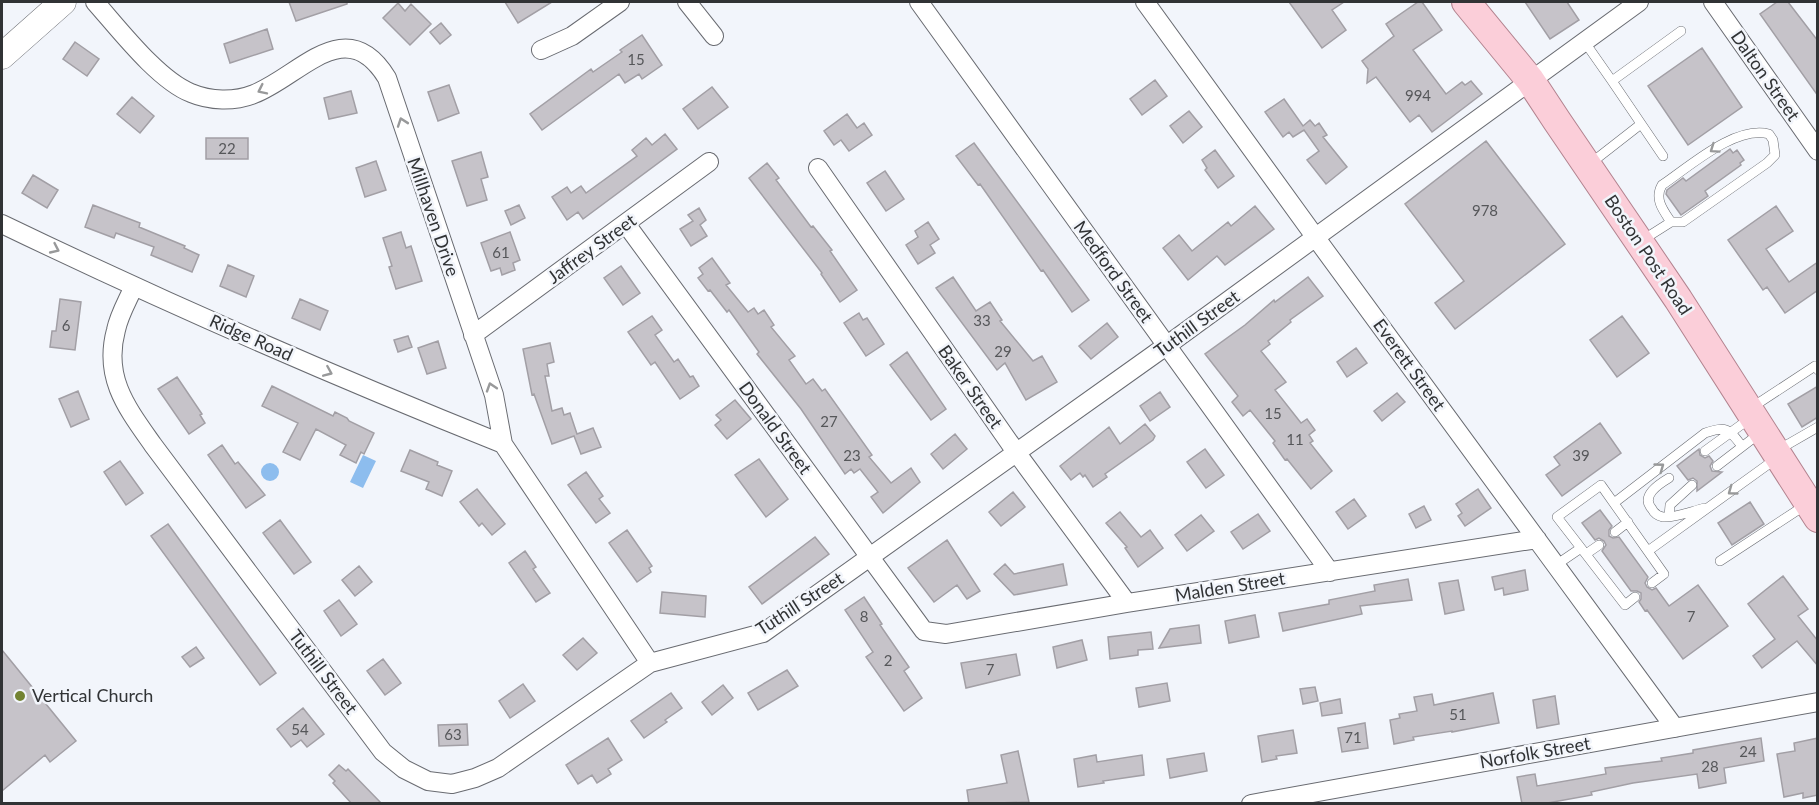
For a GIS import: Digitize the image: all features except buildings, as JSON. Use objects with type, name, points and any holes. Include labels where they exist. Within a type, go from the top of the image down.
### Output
[{"type":"main road","points":[[2,56],[63,2]]},
{"type":"main road","name":"Boston Post Road","points":[[1466,2],[1530,80],[1639,242],[1756,434],[1813,510]]},
{"type":"street","name":"Millhaven Drive","points":[[95,2],[162,76],[177,87],[208,98],[225,100],[254,94],[269,87],[309,60],[336,49],[358,51],[375,62],[387,78],[494,395],[503,444],[650,663]]},
{"type":"street","points":[[540,50],[572,36],[620,2]]},
{"type":"street","points":[[687,2],[714,36]]},
{"type":"street","name":"Everett Street","points":[[1145,2],[1676,728]]},
{"type":"street","name":"Tuthill Street","points":[[134,286],[116,327],[113,342],[112,365],[124,404],[383,752],[404,769],[428,781],[440,784],[458,783],[498,768],[650,663],[763,633],[1316,238],[1639,2]]},
{"type":"street","name":"Dalton Street","points":[[1713,2],[1818,151]]},
{"type":"street","name":"Medford Street","points":[[926,4],[1166,346],[1330,572]]},
{"type":"street","name":"Jaffrey Street","points":[[473,334],[709,162]]},
{"type":"street","name":"Baker Street","points":[[818,168],[1016,452],[1127,603]]},
{"type":"street","name":"Donald Street","points":[[626,224],[924,631]]},
{"type":"street","name":"Ridge Road","points":[[2,225],[328,372],[503,444]]},
{"type":"street","name":"Malden Street","points":[[924,631],[946,634],[1127,603],[1537,539]]},
{"type":"street","name":"Norfolk Street","points":[[1251,804],[1818,702]]},
{"type":"lane","points":[[1612,81],[1681,31]]},
{"type":"lane","points":[[1584,41],[1664,156]]},
{"type":"lane","points":[[1588,166],[1641,124]]},
{"type":"lane","points":[[1639,242],[1671,222],[1683,222],[1767,163],[1775,155],[1773,140],[1769,134],[1752,133],[1724,142],[1662,185],[1658,194],[1659,201],[1671,222]]},
{"type":"lane","points":[[1648,551],[1710,507],[1756,434],[1815,366],[1818,370]]},
{"type":"lane","points":[[1705,451],[1756,434],[1818,427]]},
{"type":"lane","points":[[1614,503],[1705,433],[1721,428],[1756,434]]},
{"type":"lane","points":[[1717,466],[1756,434]]},
{"type":"lane","points":[[1669,478],[1654,487],[1648,498],[1649,506],[1656,514],[1663,517],[1710,507]]},
{"type":"lane","points":[[1635,597],[1625,605],[1557,517],[1601,484],[1664,574],[1652,583]]},
{"type":"lane","points":[[1669,516],[1670,505],[1692,485]]},
{"type":"lane","points":[[1719,561],[1813,510]]},
{"type":"lane","points":[[1616,532],[1628,522]]},
{"type":"lane","points":[[1556,566],[1599,545]]},
{"type":"water","points":[[363,455],[376,461],[363,488],[350,482]]},
{"type":"water","points":[[270,463],[276,466],[279,472],[276,478],[270,481],[264,478],[261,472],[264,466]]},
{"type":"place","name":"Vertical Church","points":[[20,696]]}]
